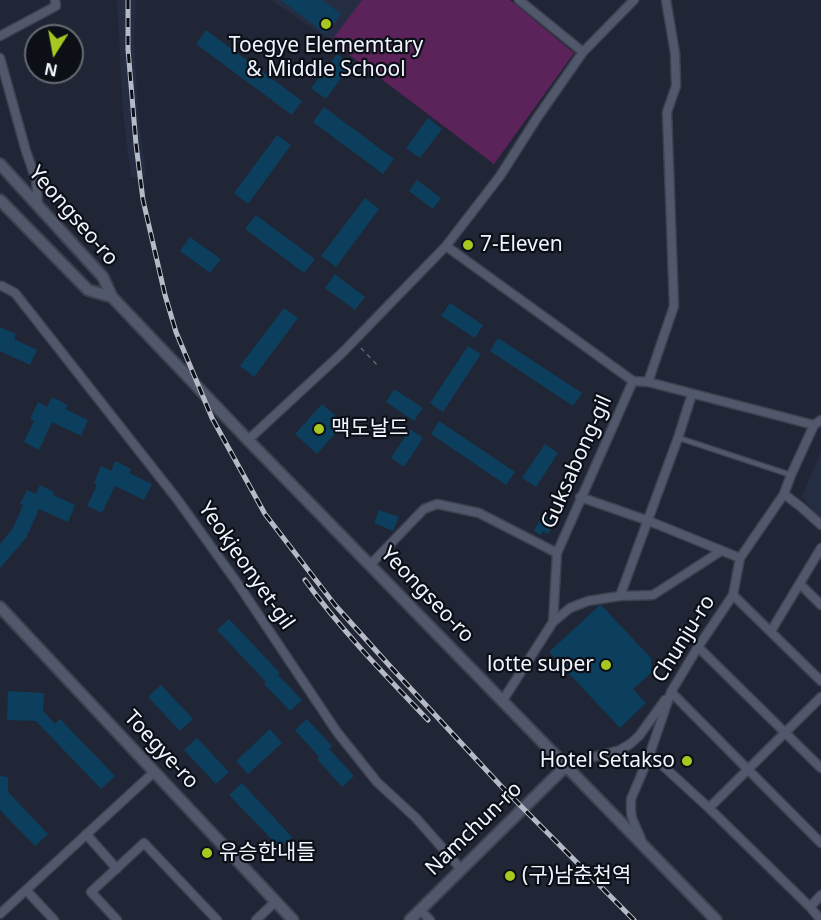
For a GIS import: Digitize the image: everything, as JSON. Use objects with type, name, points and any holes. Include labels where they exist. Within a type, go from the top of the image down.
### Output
[{"type":"street","points":[[0,36],[56,6],[55,0]]},
{"type":"street","points":[[519,0],[583,52]]},
{"type":"street","points":[[248,440],[354,340],[446,246],[500,176],[583,52],[634,0]]},
{"type":"street","points":[[648,382],[674,306],[667,112],[676,86],[675,53],[666,0]]},
{"type":"street","points":[[0,58],[36,180],[38,205]]},
{"type":"street","name":"Yeongseo-ro","points":[[0,164],[103,277],[112,297],[248,440],[716,920]]},
{"type":"street","name":"Yeongseo-ro","points":[[0,200],[88,290],[112,297]]},
{"type":"street","points":[[446,246],[633,381]]},
{"type":"street","name":"Yeokjeonyet-gil","points":[[0,286],[15,293],[177,499],[238,584],[337,732],[377,782],[416,818],[462,868]]},
{"type":"street","name":"Chunju-ro","points":[[633,381],[648,382],[818,423],[791,475],[784,494],[740,558],[733,595],[670,692],[650,754],[632,799],[631,811],[635,828],[645,847]]},
{"type":"street","name":"Guksabong-gil","points":[[370,565],[424,509],[437,504],[479,513],[557,553],[633,381]]},
{"type":"street","points":[[620,596],[692,394]]},
{"type":"street","points":[[784,494],[821,525]]},
{"type":"street","points":[[580,497],[740,558]]},
{"type":"street","points":[[771,632],[821,548]]},
{"type":"street","points":[[503,700],[553,622],[570,608],[588,601],[620,596],[653,595],[721,550]]},
{"type":"street","points":[[553,622],[557,553]]},
{"type":"street","points":[[800,584],[821,605]]},
{"type":"street","points":[[733,595],[821,681]]},
{"type":"street","name":"Toegye-ro","points":[[0,607],[293,920]]},
{"type":"street","points":[[698,647],[821,768]]},
{"type":"street","points":[[566,766],[620,750],[630,744],[644,730],[670,692],[821,843]]},
{"type":"street","points":[[709,808],[821,697]]},
{"type":"street","points":[[650,754],[709,808],[821,920]]},
{"type":"street","name":"Namchun-ro","points":[[410,920],[566,766]]},
{"type":"street","points":[[0,914],[154,772]]},
{"type":"street","points":[[86,834],[117,869]]},
{"type":"street","points":[[117,920],[91,892],[144,843],[217,920]]},
{"type":"street","points":[[26,890],[54,920]]},
{"type":"street","points":[[810,907],[821,895]]},
{"type":"street","points":[[256,920],[275,902]]},
{"type":"street","points":[[420,910],[430,920]]},
{"type":"lane","points":[[678,438],[791,475]]},
{"type":"path","points":[[354,340],[379,367]]},
{"type":"shaded area","points":[[117,0],[136,0],[134,39],[138,111],[146,175],[131,178],[123,112]]},
{"type":"shaded area","name":"Toegye Elememtary & Middle School","points":[[271,0],[362,0],[331,41]]},
{"type":"shaded area","points":[[362,0],[510,0],[574,53],[494,164],[331,41]]},
{"type":"shaded area","points":[[821,451],[821,521],[802,496]]},
{"type":"building","points":[[281,0],[322,0],[341,14],[326,34]]},
{"type":"building","points":[[206,30],[302,101],[292,115],[196,44]]},
{"type":"building","points":[[337,54],[351,64],[326,99],[311,88]]},
{"type":"building","points":[[324,107],[394,159],[383,174],[313,122]]},
{"type":"building","points":[[428,118],[442,129],[420,158],[406,148]]},
{"type":"building","points":[[277,135],[291,145],[248,204],[234,193]]},
{"type":"building","points":[[417,180],[441,198],[433,209],[409,191]]},
{"type":"building","points":[[365,198],[379,209],[336,267],[321,256]]},
{"type":"building","points":[[256,215],[315,259],[304,273],[245,229]]},
{"type":"building","points":[[190,237],[221,259],[210,273],[180,251]]},
{"type":"building","points":[[335,274],[365,297],[355,310],[325,288]]},
{"type":"building","points":[[450,303],[483,325],[475,338],[441,316]]},
{"type":"building","points":[[284,308],[298,318],[254,377],[240,366]]},
{"type":"building","points":[[0,327],[16,334],[14,339],[37,350],[30,365],[0,351]]},
{"type":"building","points":[[498,338],[582,393],[573,406],[490,351]]},
{"type":"building","points":[[468,346],[481,354],[443,412],[430,403]]},
{"type":"building","points":[[394,389],[423,408],[414,421],[386,402]]},
{"type":"building","points":[[52,397],[68,405],[65,409],[88,420],[81,436],[52,422],[39,450],[24,442],[34,421],[30,419],[38,402],[47,407]]},
{"type":"building","name":"맥도날드","points":[[322,404],[344,423],[317,454],[295,434]]},
{"type":"building","points":[[439,421],[515,472],[506,485],[431,434]]},
{"type":"building","points":[[410,429],[423,438],[404,467],[391,458]]},
{"type":"building","points":[[545,444],[558,453],[536,487],[522,478]]},
{"type":"building","points":[[115,461],[131,469],[129,473],[152,484],[144,500],[115,486],[102,513],[87,506],[97,485],[94,483],[101,466],[111,471]]},
{"type":"building","points":[[40,485],[54,492],[53,495],[75,505],[68,522],[39,509],[26,538],[0,568],[0,544],[13,528],[27,490],[36,494]]},
{"type":"building","points":[[379,510],[399,517],[393,531],[374,523]]},
{"type":"building","points":[[544,513],[556,520],[548,534],[543,531],[541,535],[534,531]]},
{"type":"building","name":"lotte super","points":[[601,605],[651,658],[651,673],[633,689],[646,703],[620,728],[549,652]]},
{"type":"building","points":[[229,619],[302,700],[290,711],[217,630]]},
{"type":"building","points":[[161,685],[193,719],[180,731],[148,697]]},
{"type":"building","points":[[8,691],[44,693],[43,711],[55,724],[60,719],[115,776],[101,789],[36,721],[7,720]]},
{"type":"building","points":[[307,719],[332,746],[329,749],[354,776],[342,787],[295,730]]},
{"type":"building","points":[[270,729],[282,743],[248,774],[236,761]]},
{"type":"building","points":[[197,738],[229,772],[216,784],[184,750]]},
{"type":"building","points":[[0,776],[8,777],[8,792],[48,834],[35,846],[0,810]]},
{"type":"building","points":[[242,783],[292,837],[280,848],[229,795]]},
{"type":"railway","points":[[128,0],[128,49],[143,200],[176,332],[212,418],[265,514],[335,605],[500,785],[634,920]]},
{"type":"railway","points":[[305,580],[348,634],[428,720]]},
{"type":"place","name":"Toegye Elememtary & Middle School","points":[[326,24]]},
{"type":"place","name":"7-Eleven","points":[[468,245]]},
{"type":"place","name":"맥도날드","points":[[319,429]]},
{"type":"place","name":"lotte super","points":[[606,665]]},
{"type":"place","name":"Hotel Setakso","points":[[687,761]]},
{"type":"place","name":"유승한내들","points":[[207,853]]},
{"type":"place","name":"(구)남춘천역","points":[[510,876]]}]
